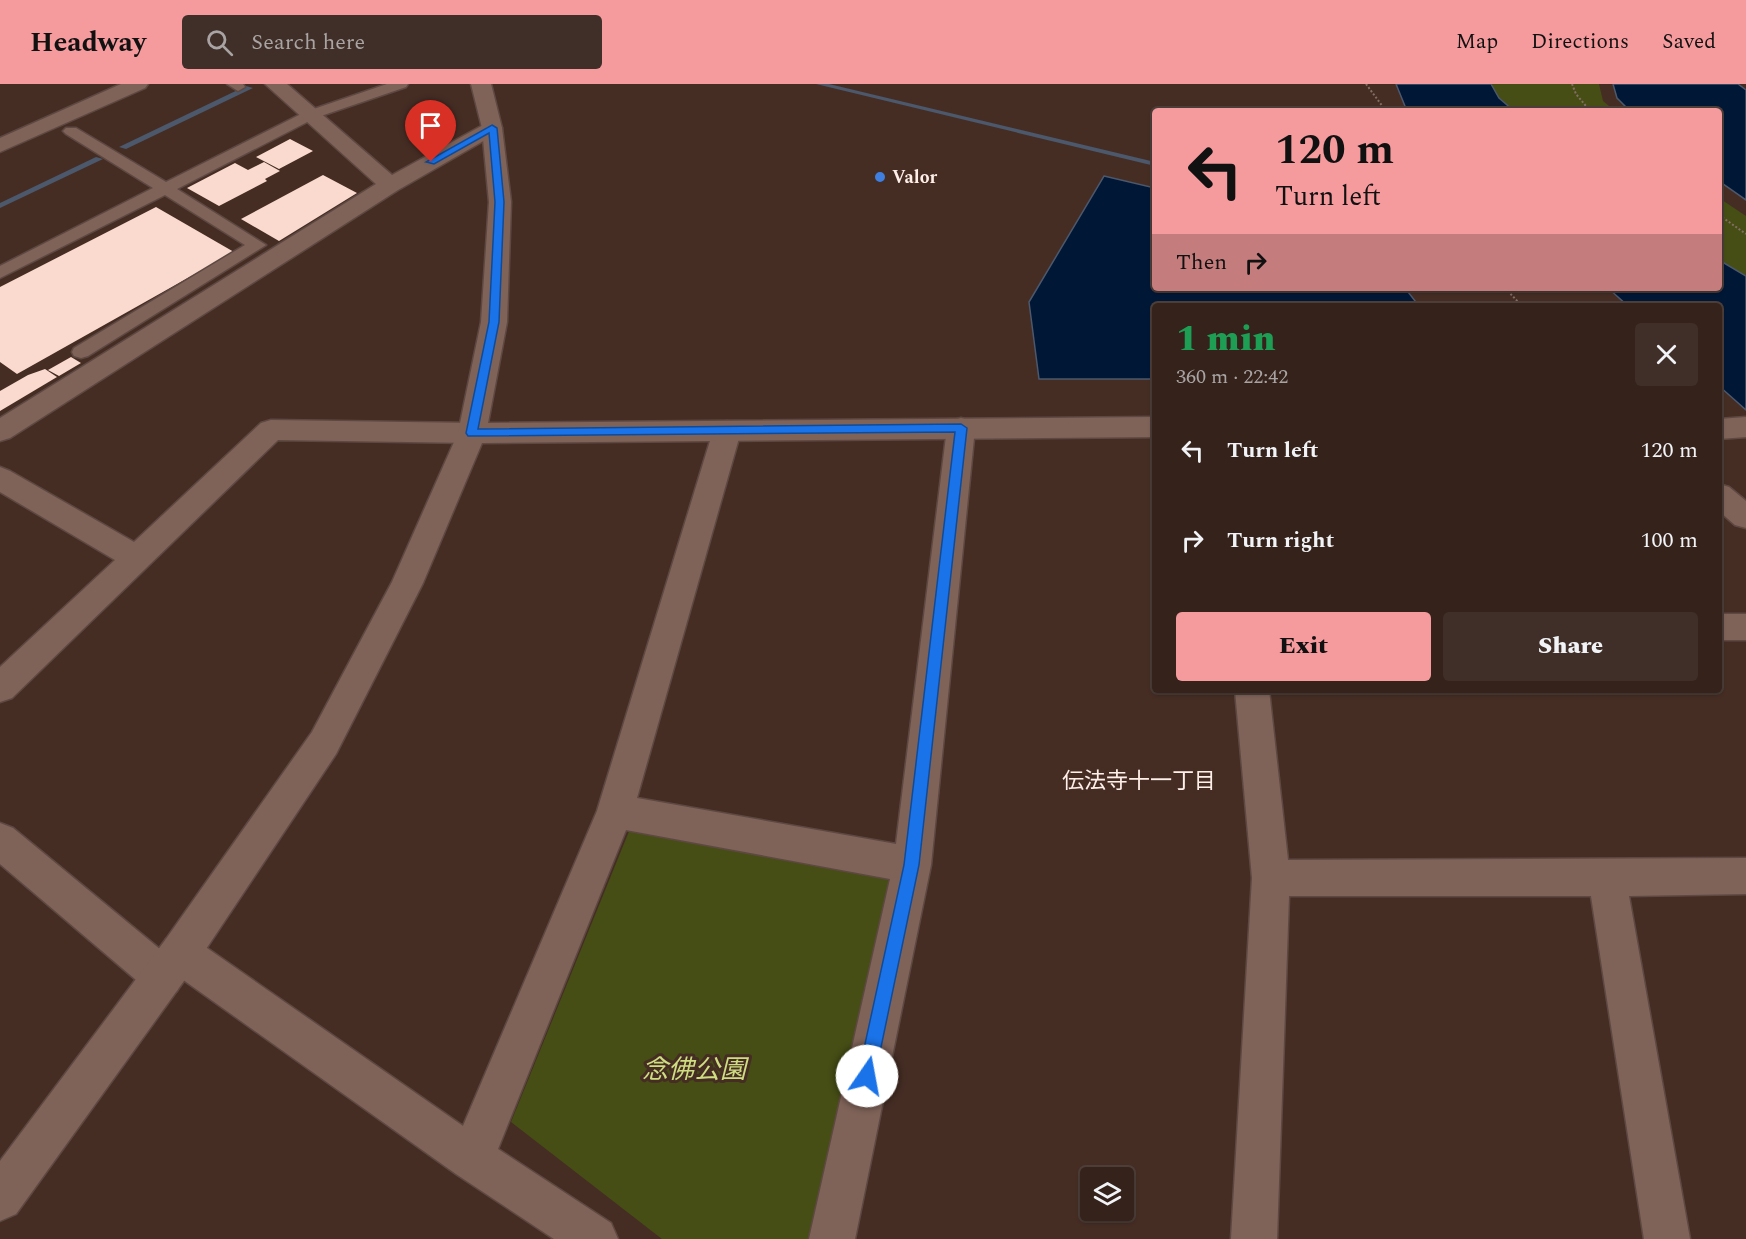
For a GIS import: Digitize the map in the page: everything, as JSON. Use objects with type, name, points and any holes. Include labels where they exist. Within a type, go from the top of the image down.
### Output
[{"type":"street","points":[[0,146],[138,84]]},
{"type":"street","points":[[275,84],[390,185]]},
{"type":"street","points":[[0,1198],[171,965],[324,743],[407,583],[472,433],[494,322],[500,202],[492,128],[481,84]]},
{"type":"street","points":[[0,431],[390,185],[492,128]]},
{"type":"street","points":[[0,688],[271,430],[472,433],[1152,427]]},
{"type":"street","points":[[1722,429],[1746,427]]},
{"type":"street","points":[[832,1239],[912,865],[961,428]]},
{"type":"street","points":[[472,1158],[615,811],[727,431]]},
{"type":"street","points":[[0,478],[137,558]]},
{"type":"street","points":[[1722,497],[1746,517]]},
{"type":"street","points":[[1722,627],[1746,627]]},
{"type":"street","points":[[1252,693],[1271,878],[1254,1239]]},
{"type":"street","points":[[615,811],[912,865]]},
{"type":"street","points":[[0,840],[171,965],[595,1239]]},
{"type":"street","points":[[1271,878],[1746,876]]},
{"type":"street","points":[[1607,878],[1667,1239]]},
{"type":"lane","points":[[0,273],[310,115],[401,84]]},
{"type":"lane","points":[[71,132],[257,246],[81,352]]},
{"type":"path","points":[[1366,84],[1384,108]]},
{"type":"path","points":[[1572,84],[1576,94],[1588,108]]},
{"type":"path","points":[[1722,217],[1746,234]]},
{"type":"path","points":[[1508,291],[1519,303]]},
{"type":"green space","points":[[1491,84],[1599,84],[1603,101],[1611,108],[1511,108],[1499,98]]},
{"type":"green space","points":[[1722,200],[1746,216],[1746,276],[1722,262]]},
{"type":"green space","name":"念佛公園","points":[[632,824],[896,877],[808,1239],[662,1239],[511,1122]]},
{"type":"water","points":[[1396,84],[1491,84],[1499,98],[1511,108],[1406,108]]},
{"type":"water","points":[[1613,84],[1738,84],[1746,90],[1746,200],[1722,183],[1722,108],[1627,108],[1617,98]]},
{"type":"water","points":[[1104,176],[1152,187],[1152,291],[1407,291],[1417,303],[1152,303],[1152,379],[1039,379],[1029,302]]},
{"type":"water","points":[[1722,262],[1746,276],[1746,410],[1722,389],[1722,303],[1625,303],[1611,291],[1722,291]]},
{"type":"building","points":[[290,139],[313,151],[279,169],[256,157]]},
{"type":"building","points":[[264,162],[280,171],[265,179],[267,181],[219,206],[187,188],[235,163],[248,170]]},
{"type":"building","points":[[323,175],[357,193],[279,241],[241,219]]},
{"type":"building","points":[[156,207],[234,252],[17,374],[0,362],[0,287]]},
{"type":"building","points":[[71,357],[81,363],[59,376],[48,370]]},
{"type":"building","points":[[45,369],[57,377],[0,411],[0,391],[28,375]]},
{"type":"waterway","points":[[820,84],[1152,163]]},
{"type":"waterway","points":[[123,147],[249,88]]},
{"type":"waterway","points":[[0,206],[99,159]]},
{"type":"place","name":"Valor","points":[[880,177]]},
{"type":"district","name":"伝法寺十一丁目","points":[[1139,781]]},
{"type":"route","points":[[431,162],[492,128],[500,202],[494,322],[472,433],[961,428],[912,865],[867,1076]]}]
